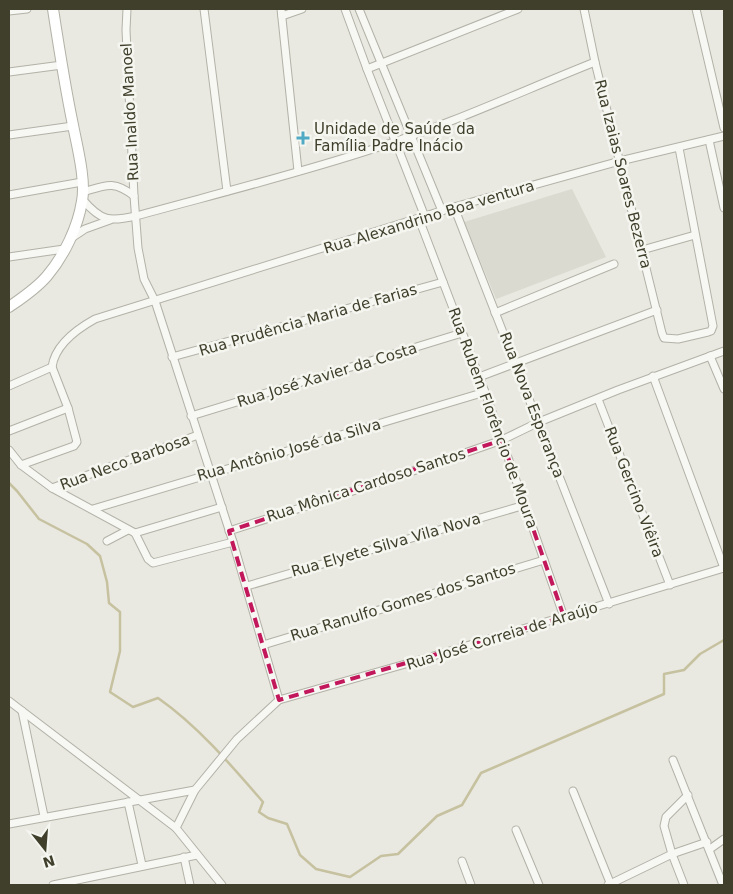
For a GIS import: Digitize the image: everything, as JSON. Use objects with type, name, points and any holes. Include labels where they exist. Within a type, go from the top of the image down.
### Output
[{"type":"street","points":[[9,11],[27,9]]},
{"type":"street","points":[[9,307],[30,292],[46,277],[67,244],[78,220],[83,192],[53,9]]},
{"type":"street","name":"Rua Inaldo Manoel","points":[[127,9],[126,30],[134,196],[140,262],[144,278],[155,301],[222,507],[247,586],[279,700]]},
{"type":"street","points":[[204,9],[227,191]]},
{"type":"street","points":[[298,171],[282,12],[302,9]]},
{"type":"street","name":"Rua Rubem Florêncio de Moura","points":[[345,9],[395,142],[443,282],[485,392],[564,617]]},
{"type":"street","points":[[359,9],[442,212]]},
{"type":"street","points":[[367,69],[518,9]]},
{"type":"street","name":"Rua Izaias Soares Bezerra","points":[[584,9],[595,62],[664,338],[678,339],[708,332],[712,329],[713,320],[696,235]]},
{"type":"street","points":[[696,9],[724,128]]},
{"type":"street","points":[[9,257],[67,244],[85,229],[110,220],[136,216],[395,142],[595,62]]},
{"type":"street","points":[[9,72],[62,64]]},
{"type":"street","points":[[9,135],[73,126]]},
{"type":"street","name":"Rua Alexandrino Boa ventura","points":[[52,367],[53,360],[69,338],[95,318],[454,207],[620,161],[724,136]]},
{"type":"street","points":[[709,140],[724,203]]},
{"type":"street","points":[[642,250],[696,235],[679,148]]},
{"type":"street","points":[[9,195],[83,192],[110,185],[122,186],[134,196]]},
{"type":"street","points":[[83,192],[100,217],[110,220]]},
{"type":"street","name":"Rua Nova Esperança","points":[[454,207],[609,604]]},
{"type":"street","points":[[496,313],[614,264]]},
{"type":"street","name":"Rua Prudência Maria de Farias","points":[[172,358],[443,282]]},
{"type":"street","points":[[479,377],[657,310]]},
{"type":"street","name":"Rua José Xavier da Costa","points":[[191,416],[462,333]]},
{"type":"street","name":"Rua Mônica Cardoso Santos","points":[[229,531],[393,478],[502,440],[539,422],[653,376],[724,352]]},
{"type":"street","points":[[710,356],[724,389]]},
{"type":"street","points":[[9,386],[52,367],[77,436],[76,444],[21,465]]},
{"type":"street","points":[[653,376],[724,568]]},
{"type":"street","name":"Rua Antônio José da Silva","points":[[93,509],[485,392]]},
{"type":"street","name":"Rua Gercino Viêira","points":[[598,399],[670,585]]},
{"type":"street","points":[[9,431],[68,408]]},
{"type":"street","name":"Rua Neco Barbosa","points":[[52,488],[198,435]]},
{"type":"street","points":[[9,450],[21,465],[52,488],[132,532],[148,559],[153,563],[233,542]]},
{"type":"street","name":"Rua Elyete Silva Vila Nova","points":[[247,586],[525,505]]},
{"type":"street","points":[[107,541],[132,532],[222,507]]},
{"type":"street","name":"Rua Ranulfo Gomes dos Santos","points":[[263,644],[544,560]]},
{"type":"street","name":"Rua José Correia de Araújo","points":[[279,700],[430,658],[724,568]]},
{"type":"street","points":[[176,828],[194,790],[237,739],[279,700]]},
{"type":"street","points":[[9,701],[176,828],[222,885]]},
{"type":"street","points":[[22,711],[44,816]]},
{"type":"street","points":[[673,760],[723,885]]},
{"type":"street","points":[[9,824],[44,816],[194,790]]},
{"type":"street","points":[[573,791],[610,885],[672,854],[709,846],[724,839]]},
{"type":"street","points":[[684,885],[672,854],[665,821],[666,816],[688,795]]},
{"type":"street","points":[[128,802],[142,865]]},
{"type":"street","points":[[516,830],[539,885]]},
{"type":"street","points":[[53,885],[197,855]]},
{"type":"street","points":[[184,857],[190,885]]},
{"type":"street","points":[[462,861],[471,885]]},
{"type":"highlighted area","points":[[502,440],[564,617],[279,700],[229,531]]},
{"type":"shaded area","points":[[572,189],[606,257],[496,299],[464,222]]},
{"type":"waterway","points":[[9,483],[39,519],[87,544],[100,556],[107,582],[109,603],[120,612],[120,651],[110,692],[133,707],[158,698],[173,709],[214,747],[263,802],[259,812],[268,818],[287,824],[300,855],[316,869],[350,877],[381,856],[398,854],[437,816],[462,805],[481,773],[664,694],[664,674],[684,670],[700,654],[724,640]]},
{"type":"place","name":"Unidade de Saúde da Família Padre Inácio","points":[[303,138]]}]
